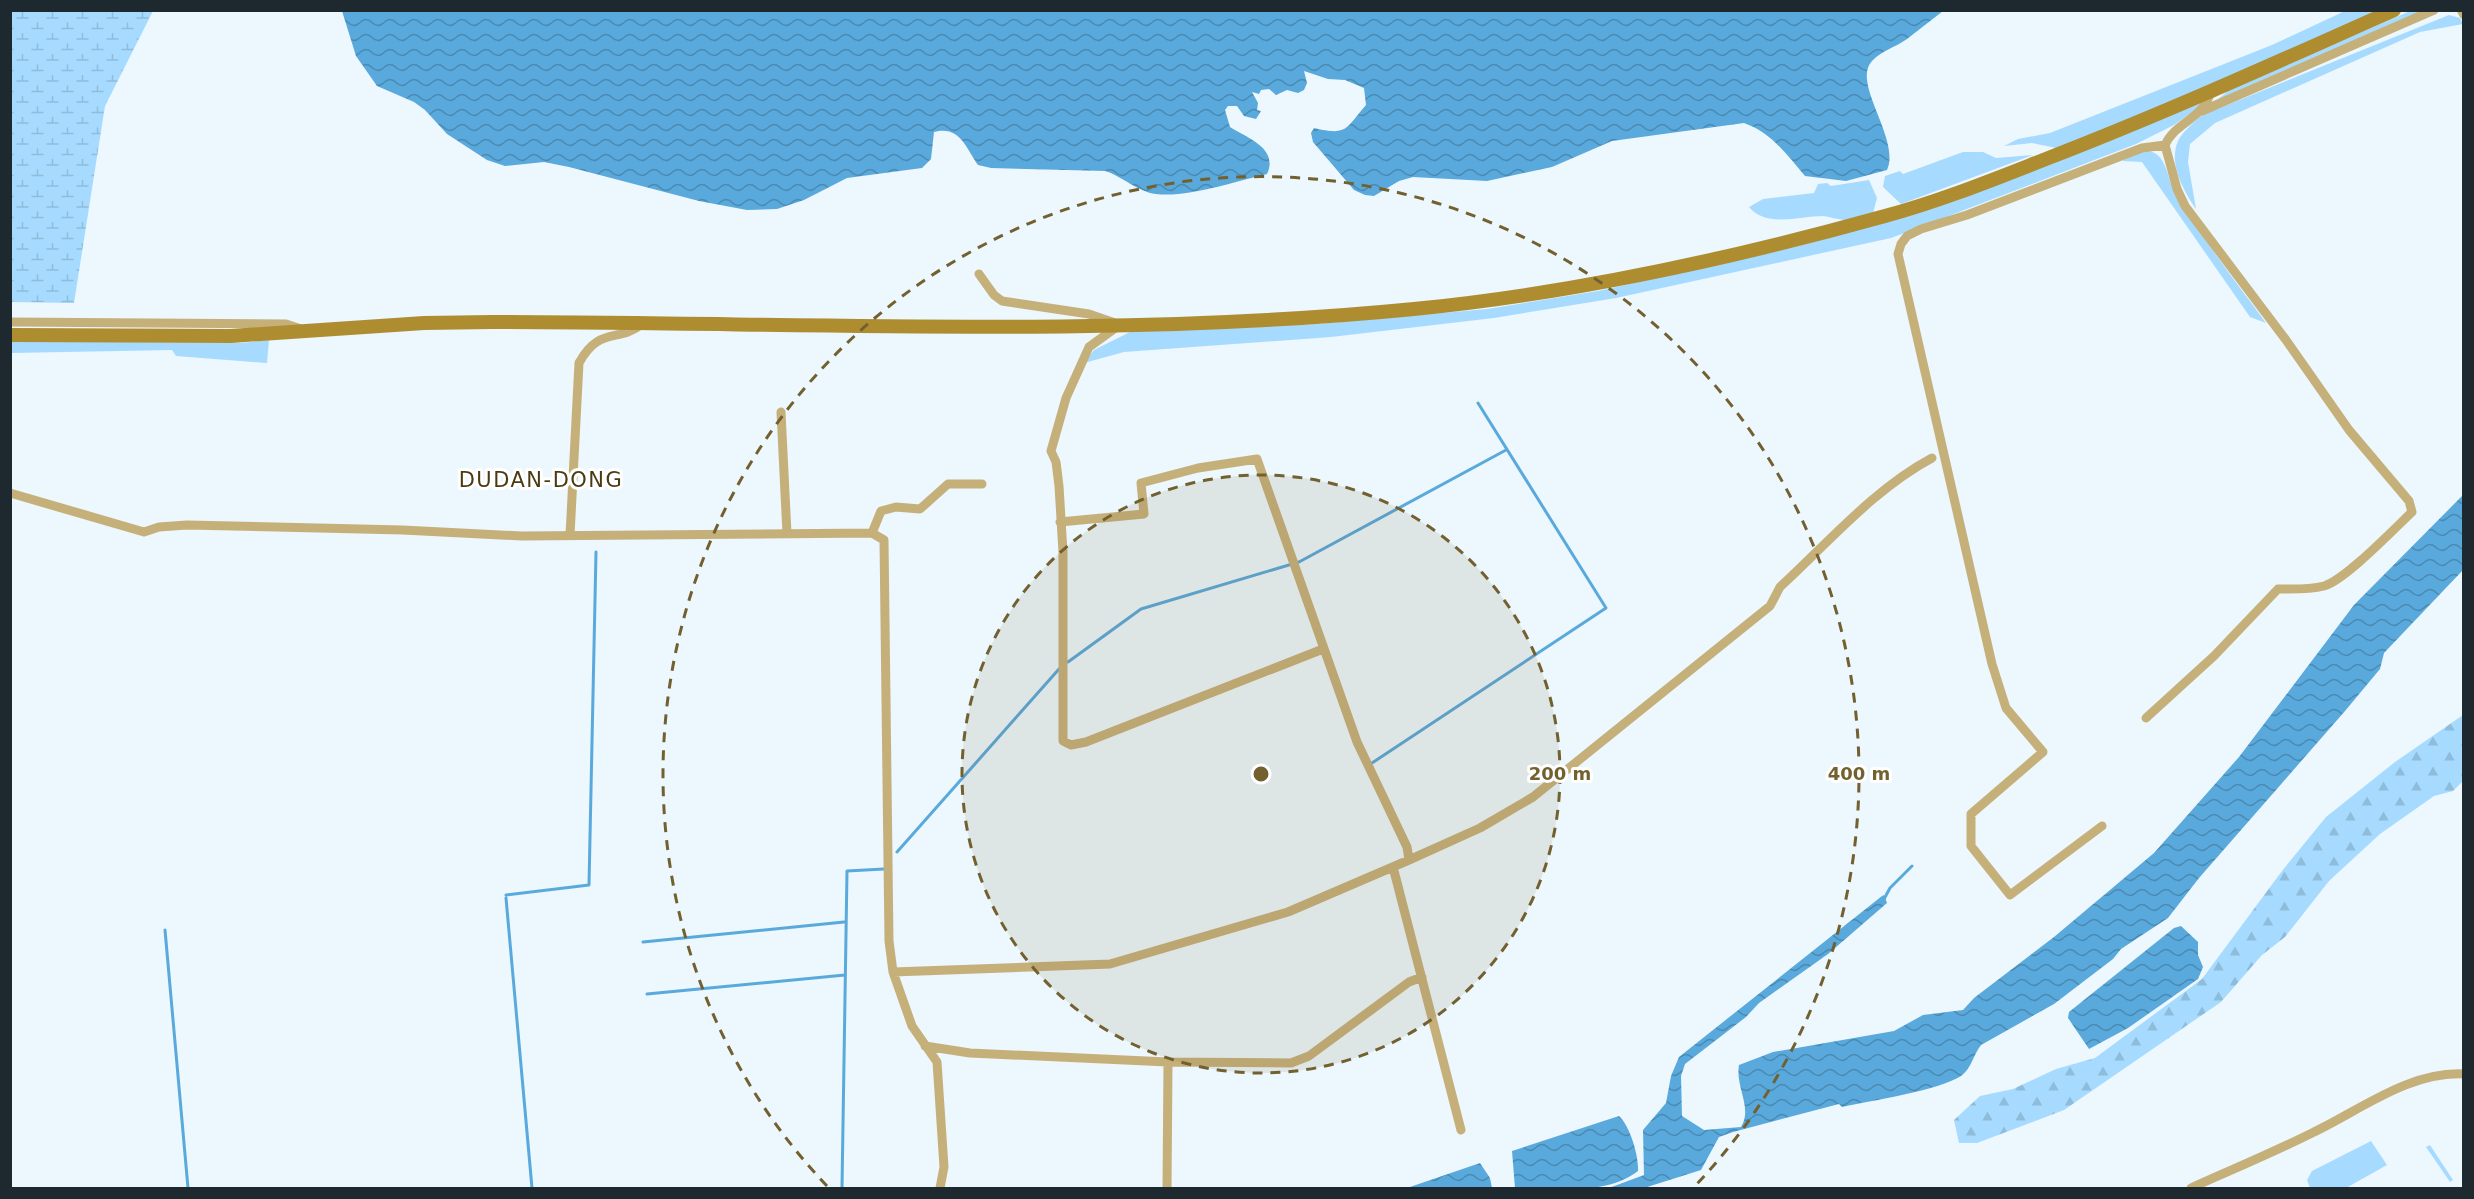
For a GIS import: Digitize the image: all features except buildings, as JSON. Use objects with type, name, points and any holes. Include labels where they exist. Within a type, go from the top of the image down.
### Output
[{"type":"street","points":[[10,335],[231,336],[447,323],[1120,324],[1297,318],[1492,300],[1697,263],[1889,215],[1945,197],[2108,135],[2394,10]]},
{"type":"street","points":[[2102,826],[2010,895],[1971,846],[1971,814],[2043,753],[2006,708],[1992,664],[1898,254],[1901,244],[1907,236],[1921,229],[1976,212],[2142,148],[2165,145],[2173,133],[2202,111],[2434,10]]},
{"type":"street","points":[[2461,10],[2463,15]]},
{"type":"street","points":[[2202,111],[2211,91]]},
{"type":"street","points":[[2146,718],[2214,656],[2278,589],[2303,590],[2326,585],[2366,556],[2412,512],[2409,501],[2349,430],[2286,340],[2185,206],[2177,189],[2165,145]]},
{"type":"street","points":[[979,274],[994,296],[1002,301],[1089,314],[1120,324]]},
{"type":"street","points":[[10,322],[286,324],[309,331]]},
{"type":"street","points":[[570,535],[579,363],[587,349],[602,337],[635,329],[644,322]]},
{"type":"street","points":[[1120,324],[1089,347],[1072,381],[1051,451],[1056,462],[1060,522],[1062,735],[1066,744],[1086,742],[1323,649]]},
{"type":"street","points":[[781,412],[787,534]]},
{"type":"street","points":[[893,972],[1110,964],[1288,912],[1480,828],[1533,796],[1770,606],[1780,587],[1883,491],[1910,470],[1932,458]]},
{"type":"street","points":[[1060,522],[1144,514],[1141,483],[1198,468],[1257,459],[1358,742],[1407,847],[1408,860]]},
{"type":"street","points":[[872,532],[881,511],[896,507],[920,508],[929,503],[939,489],[948,484],[982,484]]},
{"type":"street","points":[[10,493],[144,532],[159,527],[187,525],[570,535],[872,532],[884,540],[889,941],[893,972],[912,1026],[937,1062],[938,1115],[944,1158],[940,1188]]},
{"type":"street","points":[[1393,867],[1461,1130]]},
{"type":"street","points":[[926,1046],[970,1053],[1168,1062],[1291,1063],[1309,1056],[1409,982],[1422,977]]},
{"type":"street","points":[[1167,1188],[1168,1062]]},
{"type":"street","points":[[2191,1188],[2312,1133],[2415,1081],[2433,1075],[2463,1074]]},
{"type":"green space","points":[[11,10],[153,11],[105,106],[74,303],[11,302]]},
{"type":"green space","points":[[2345,11],[2380,11],[2179,100],[2056,148],[2032,143],[2004,146],[2018,139],[2050,133],[2272,45]]},
{"type":"green space","points":[[2410,11],[2429,11],[2210,106],[2228,91]]},
{"type":"green space","points":[[2449,15],[2460,18],[2463,24],[2420,32],[2215,123],[2190,144],[2188,162],[2196,209],[2182,186],[2176,168],[2175,150],[2185,131],[2200,116]]},
{"type":"green space","points":[[2201,103],[2201,106],[2174,125],[2136,144],[1891,238],[1616,298],[1494,318],[1331,337],[1124,352],[1084,363],[1094,350],[1132,331],[1318,324],[1487,309],[1598,291],[1742,259],[1968,194]]},
{"type":"green space","points":[[2141,150],[2150,151],[2162,160],[2173,189],[2187,213],[2266,323],[2250,317],[2142,162],[2122,161]]},
{"type":"green space","points":[[1963,152],[1983,152],[1996,158],[2033,155],[1901,204],[1883,187],[1885,176],[1900,171],[1903,174]]},
{"type":"green space","points":[[1869,180],[1877,198],[1873,213],[1853,219],[1843,220],[1823,216],[1774,219],[1764,217],[1749,207],[1763,199],[1814,193],[1818,184],[1827,183],[1831,186]]},
{"type":"green space","points":[[269,340],[267,363],[176,356],[172,350],[11,353],[10,341],[241,343]]},
{"type":"green space","points":[[2463,715],[2463,781],[2453,791],[2434,796],[2380,834],[2329,881],[2285,937],[2262,955],[2221,1002],[2064,1110],[1977,1143],[1959,1143],[1954,1120],[1980,1096],[2013,1089],[2056,1069],[2095,1058],[2202,979],[2282,871],[2326,817],[2395,762]]},
{"type":"green space","points":[[2371,1141],[2387,1165],[2346,1188],[2310,1188],[2307,1180],[2312,1171]]},
{"type":"green space","points":[[2430,1145],[2453,1180],[2450,1182],[2426,1147]]},
{"type":"water","points":[[342,11],[1943,11],[1907,39],[1872,61],[1867,71],[1867,83],[1888,143],[1890,157],[1887,170],[1846,181],[1805,176],[1771,138],[1744,123],[1612,141],[1552,167],[1487,181],[1413,177],[1399,181],[1374,196],[1365,195],[1354,190],[1313,142],[1311,133],[1314,128],[1340,131],[1349,125],[1366,105],[1364,88],[1345,80],[1328,79],[1304,71],[1307,83],[1304,90],[1298,93],[1287,90],[1276,95],[1269,89],[1261,90],[1259,94],[1252,92],[1258,103],[1257,110],[1261,111],[1256,119],[1244,116],[1237,106],[1228,106],[1225,110],[1230,127],[1259,145],[1269,157],[1270,165],[1267,174],[1227,184],[1168,195],[1149,193],[1105,171],[991,168],[978,165],[966,145],[956,135],[943,131],[934,132],[931,159],[922,168],[847,178],[804,200],[777,209],[747,210],[699,201],[544,162],[505,166],[487,160],[447,134],[425,110],[414,102],[377,86],[356,56]]},
{"type":"water","points":[[2463,495],[2463,570],[2384,653],[2380,669],[2199,878],[2168,918],[2121,949],[2113,959],[2054,1004],[1981,1045],[1965,1073],[1951,1081],[1886,1098],[1842,1107],[1839,1104],[1733,1132],[1719,1137],[1701,1170],[1644,1188],[1609,1188],[1644,1175],[1643,1130],[1666,1103],[1671,1076],[1679,1057],[1882,896],[1884,895],[1887,903],[1828,954],[1759,1003],[1746,1017],[1685,1064],[1681,1076],[1682,1116],[1704,1130],[1741,1127],[1745,1105],[1739,1081],[1739,1065],[1773,1052],[1894,1031],[1923,1015],[1963,1010],[1974,998],[2054,937],[2154,853],[2239,757],[2354,605]]},
{"type":"water","points":[[2181,926],[2198,942],[2198,955],[2203,967],[2198,979],[2128,1028],[2089,1049],[2068,1018],[2069,1012],[2174,928]]},
{"type":"water","points":[[1619,1116],[1627,1127],[1633,1142],[1638,1171],[1625,1179],[1595,1188],[1562,1190],[1515,1188],[1512,1151]]},
{"type":"water","points":[[1480,1163],[1490,1178],[1492,1188],[1407,1188]]},
{"type":"waterway","points":[[1372,763],[1606,608],[1478,403]]},
{"type":"waterway","points":[[1068,662],[1141,609],[1299,562],[1506,450]]},
{"type":"waterway","points":[[506,895],[589,885],[596,552]]},
{"type":"waterway","points":[[897,852],[1059,669]]},
{"type":"waterway","points":[[1883,901],[1890,888],[1912,866]]},
{"type":"waterway","points":[[842,1188],[847,871],[884,869]]},
{"type":"waterway","points":[[506,898],[532,1188]]},
{"type":"waterway","points":[[643,942],[844,922]]},
{"type":"waterway","points":[[165,930],[188,1188]]},
{"type":"waterway","points":[[647,994],[845,975]]},
{"type":"district","name":"DUDAN-DONG","points":[[541,480]]}]
